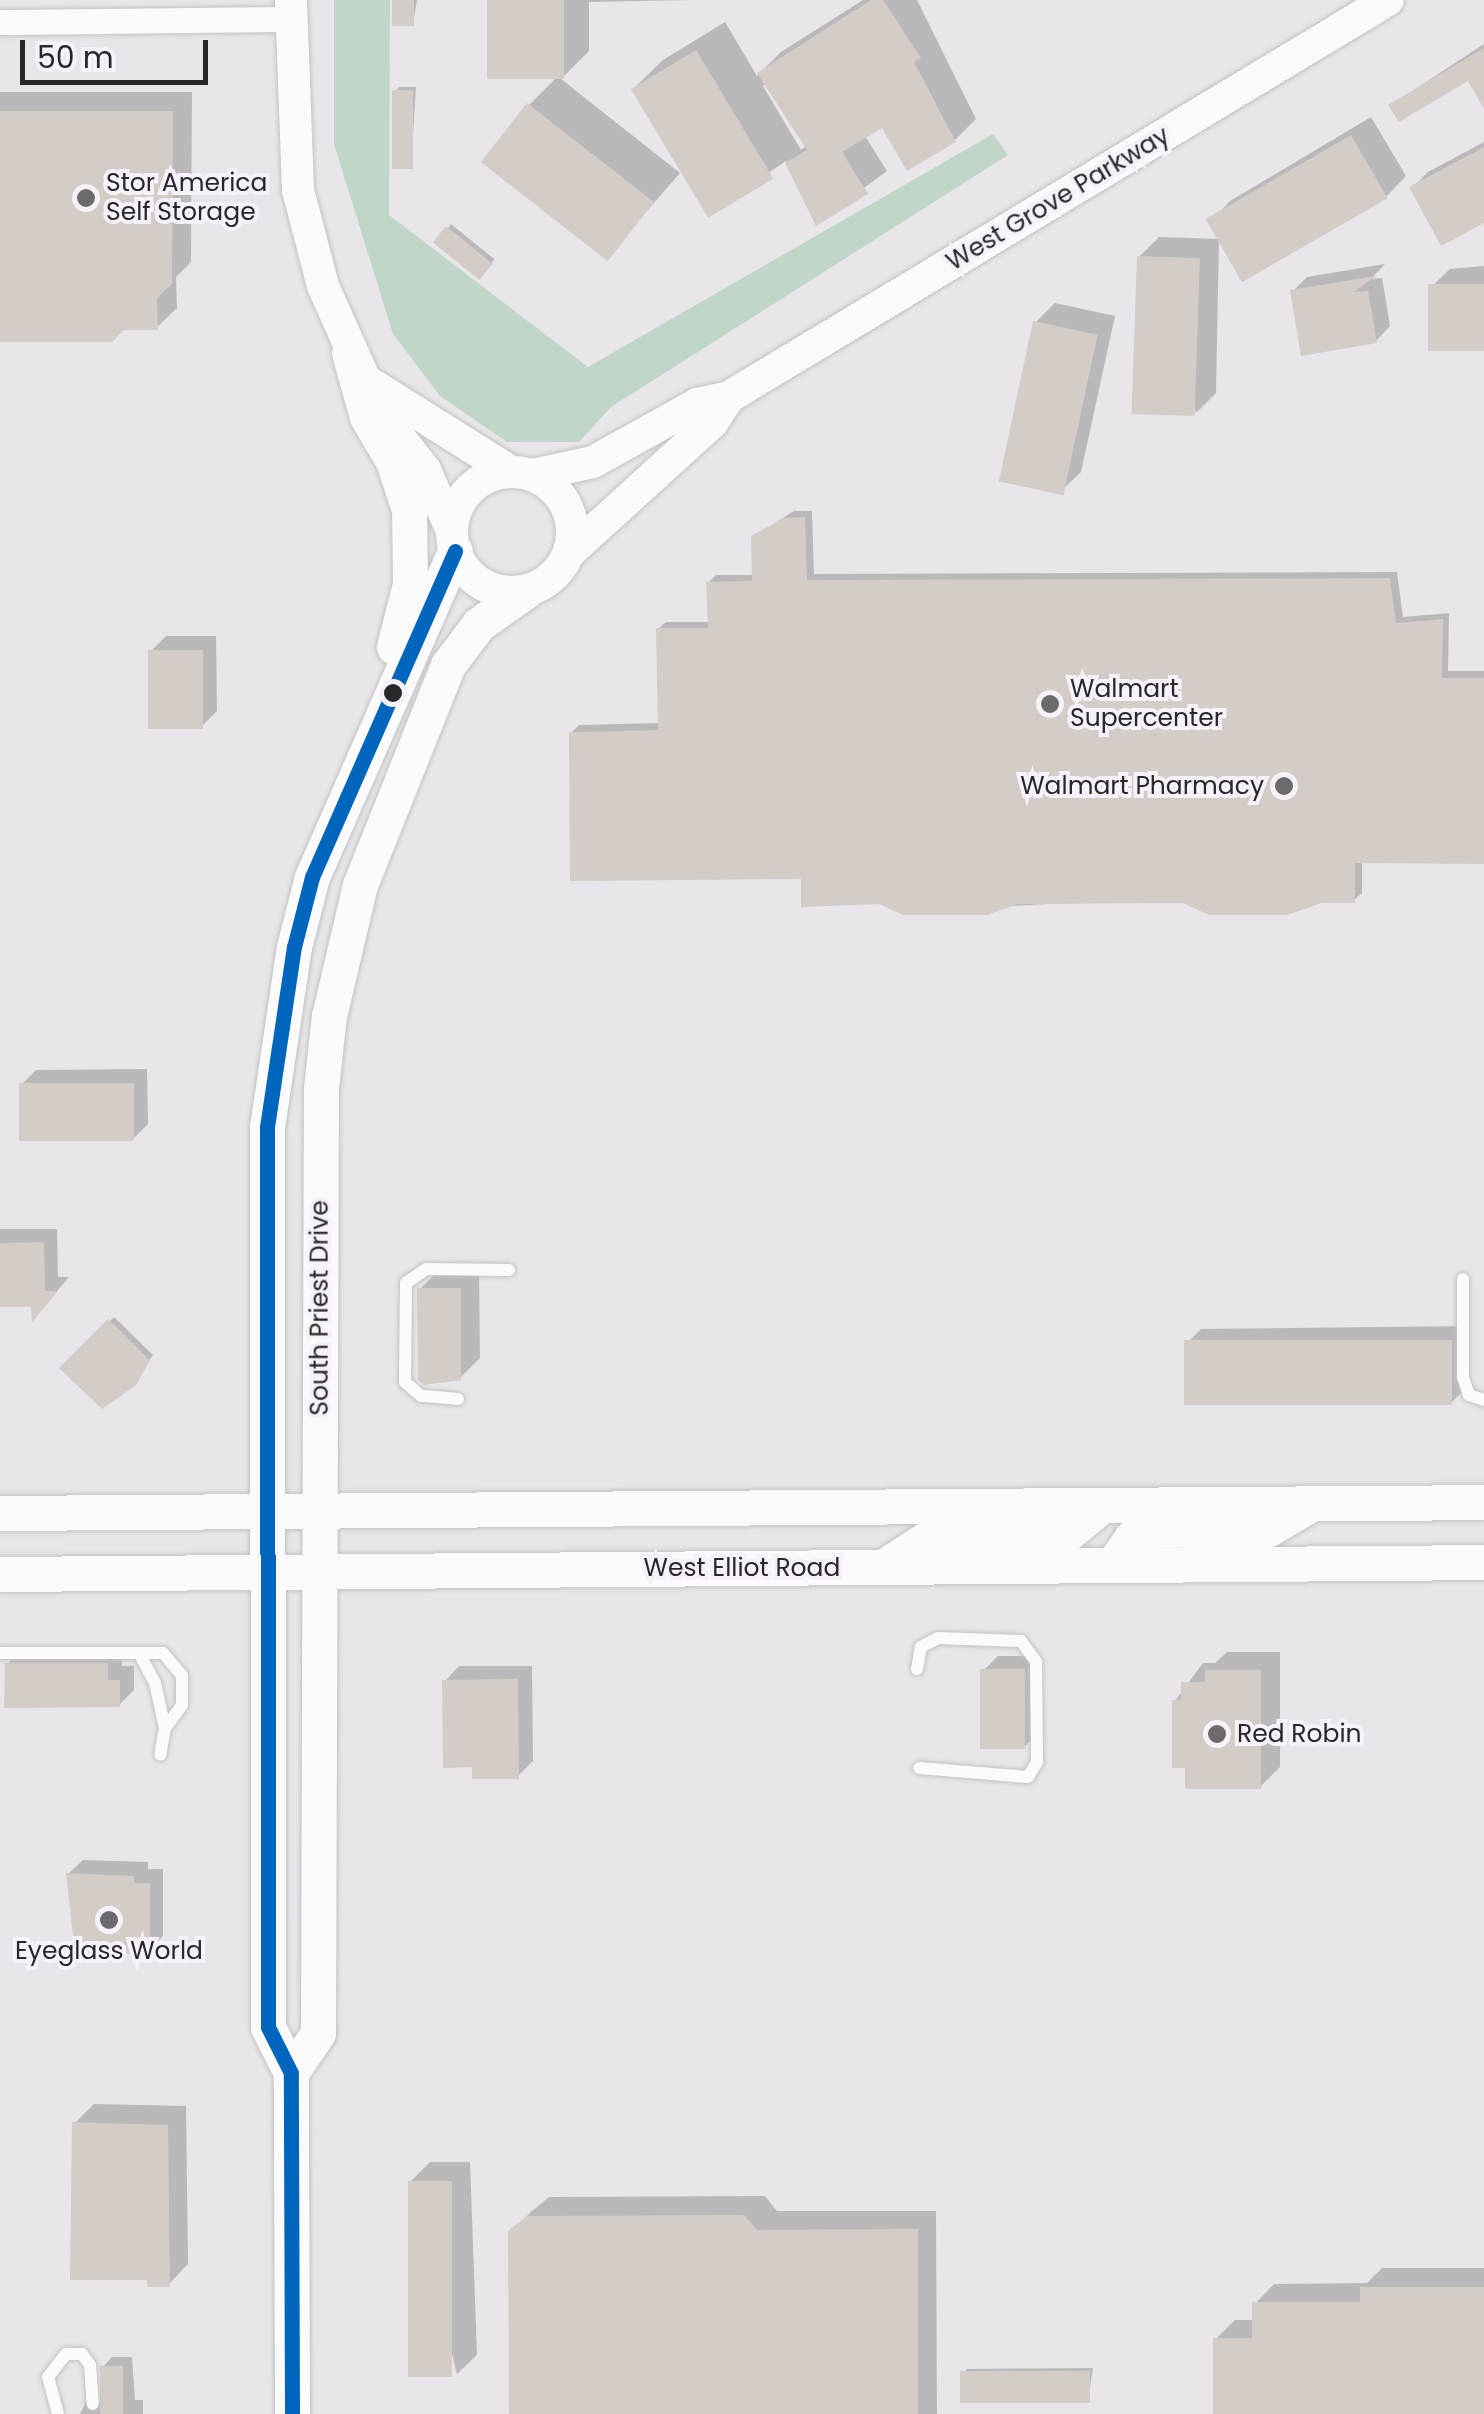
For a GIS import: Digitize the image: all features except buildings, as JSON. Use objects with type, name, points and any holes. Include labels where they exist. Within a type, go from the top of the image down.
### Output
[{"type":"main road","points":[[349,353],[367,417],[397,472],[412,542],[410,584],[369,743]]},
{"type":"main road","points":[[292,2414],[291,2073],[268,2027],[267,1126],[304,907],[453,541]]},
{"type":"main road","name":"South Priest Drive","points":[[291,2073],[318,2033],[321,1088],[336,977],[360,884],[448,665],[479,624],[526,591]]},
{"type":"main road","points":[[304,907],[320,934],[304,1039],[321,1088]]},
{"type":"main road","points":[[0,1514],[1484,1502]]},
{"type":"main road","points":[[1112,1564],[1132,1538],[1150,1530],[1268,1529],[1312,1503]]},
{"type":"main road","points":[[883,1567],[926,1539],[1065,1536],[1104,1505]]},
{"type":"main road","name":"West Elliot Road","points":[[0,1574],[1484,1562]]},
{"type":"street","name":"West Grove Parkway","points":[[522,473],[593,462],[697,404],[729,397],[1388,0]]},
{"type":"street","points":[[0,22],[292,10],[298,190],[334,324],[373,385],[562,498],[573,533],[570,552],[545,583],[526,591],[491,588],[475,580],[453,541],[426,470],[379,411],[373,385]]},
{"type":"street","name":"West Grove Parkway","points":[[570,552],[712,423],[729,397]]},
{"type":"street","points":[[453,541],[455,513],[476,483],[522,473]]},
{"type":"lane","points":[[458,1400],[421,1396],[405,1382],[406,1282],[426,1269],[509,1270]]},
{"type":"lane","points":[[1463,1279],[1462,1377],[1469,1395],[1484,1400]]},
{"type":"lane","points":[[917,1669],[921,1647],[938,1638],[1021,1642],[1036,1662],[1037,1762],[1028,1777],[919,1768]]},
{"type":"lane","points":[[139,1653],[155,1682],[166,1728]]},
{"type":"lane","points":[[0,1654],[163,1654],[182,1676],[182,1704],[166,1728],[160,1755]]},
{"type":"lane","points":[[58,2414],[48,2377],[66,2354],[82,2354],[90,2365],[93,2404]]},
{"type":"green space","points":[[334,0],[390,0],[389,215],[588,367],[993,134],[1008,155],[611,407],[579,442],[507,442],[440,396],[393,334],[334,144]]},
{"type":"transit line","points":[[292,2414],[291,2073],[268,2027],[267,1127],[294,947],[312,877],[455,551]]},
{"type":"place","name":"Stor America Self Storage","points":[[86,198]]},
{"type":"place","name":"Walmart Supercenter","points":[[1050,704]]},
{"type":"place","name":"Walmart Pharmacy","points":[[1284,786]]},
{"type":"place","name":"Red Robin","points":[[1217,1734]]},
{"type":"place","name":"Eyeglass World","points":[[109,1920]]}]
